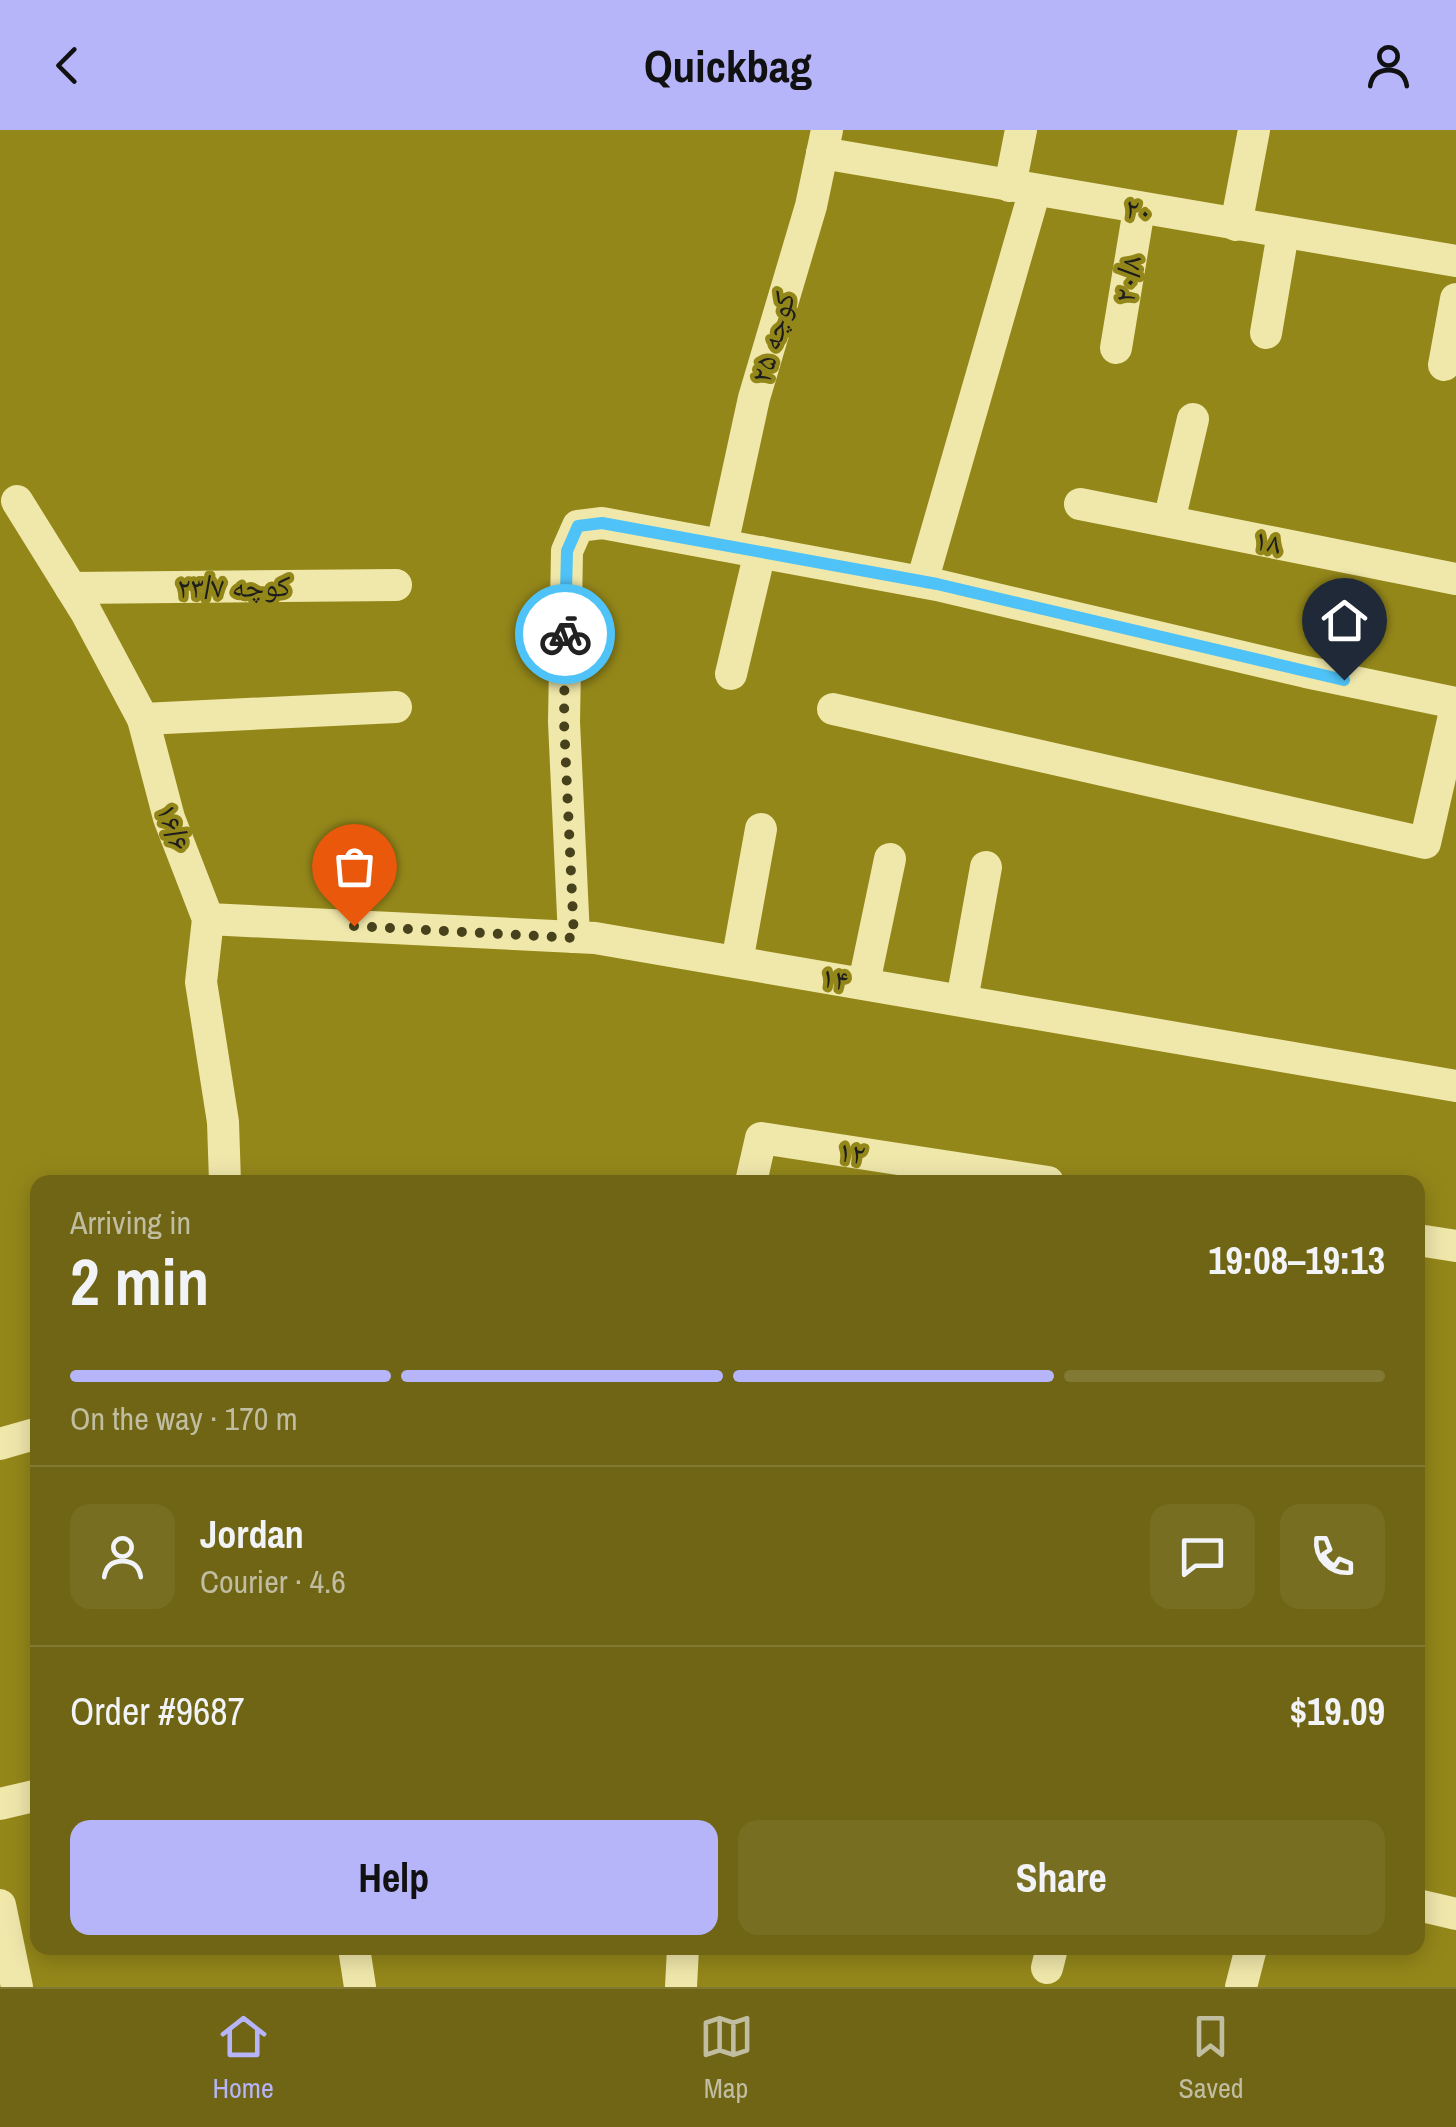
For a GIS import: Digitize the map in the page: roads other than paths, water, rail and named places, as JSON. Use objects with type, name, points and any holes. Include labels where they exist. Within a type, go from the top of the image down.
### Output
[{"type":"street","points":[[922,582],[1022,188],[1021,130]]},
{"type":"street","points":[[1236,225],[1254,130]]},
{"type":"street","name":"۲۰","points":[[824,142],[1022,188],[1456,261]]},
{"type":"street","name":"کوچه ۲۵","points":[[722,545],[754,398],[811,206],[824,142]]},
{"type":"street","name":"۲۰/۸","points":[[1116,348],[1139,209]]},
{"type":"street","points":[[1266,333],[1283,233]]},
{"type":"street","points":[[1444,365],[1456,299]]},
{"type":"street","points":[[1169,521],[1192,418]]},
{"type":"street","name":"۱۶/۶","points":[[17,501],[71,588],[143,719],[169,818],[208,919],[201,982],[222,1122],[225,1175]]},
{"type":"street","name":"۱۸","points":[[1080,504],[1456,579]]},
{"type":"street","points":[[574,938],[564,722],[567,551],[578,526],[602,523],[922,582],[1456,705],[1425,843],[834,708]]},
{"type":"street","points":[[731,674],[760,552]]},
{"type":"street","name":"کوچه ۲۳/۷","points":[[71,588],[396,584]]},
{"type":"street","points":[[143,719],[396,706]]},
{"type":"street","points":[[737,962],[760,829]]},
{"type":"street","points":[[864,983],[890,859]]},
{"type":"street","points":[[962,1000],[986,866]]},
{"type":"street","name":"۱۴","points":[[208,919],[574,938],[864,983],[1456,1086]]},
{"type":"street","name":"۱۲","points":[[753,1175],[761,1138],[1002,1175]]},
{"type":"street","points":[[1425,1241],[1456,1246]]},
{"type":"street","points":[[0,1444],[30,1436]]},
{"type":"street","points":[[0,1804],[30,1797]]},
{"type":"street","points":[[0,1905],[17,1987]]},
{"type":"street","points":[[1425,1907],[1456,1914]]},
{"type":"street","points":[[355,1955],[360,1987]]},
{"type":"street","points":[[680,1987],[682,1955]]},
{"type":"street","points":[[1241,1987],[1249,1955]]}]
